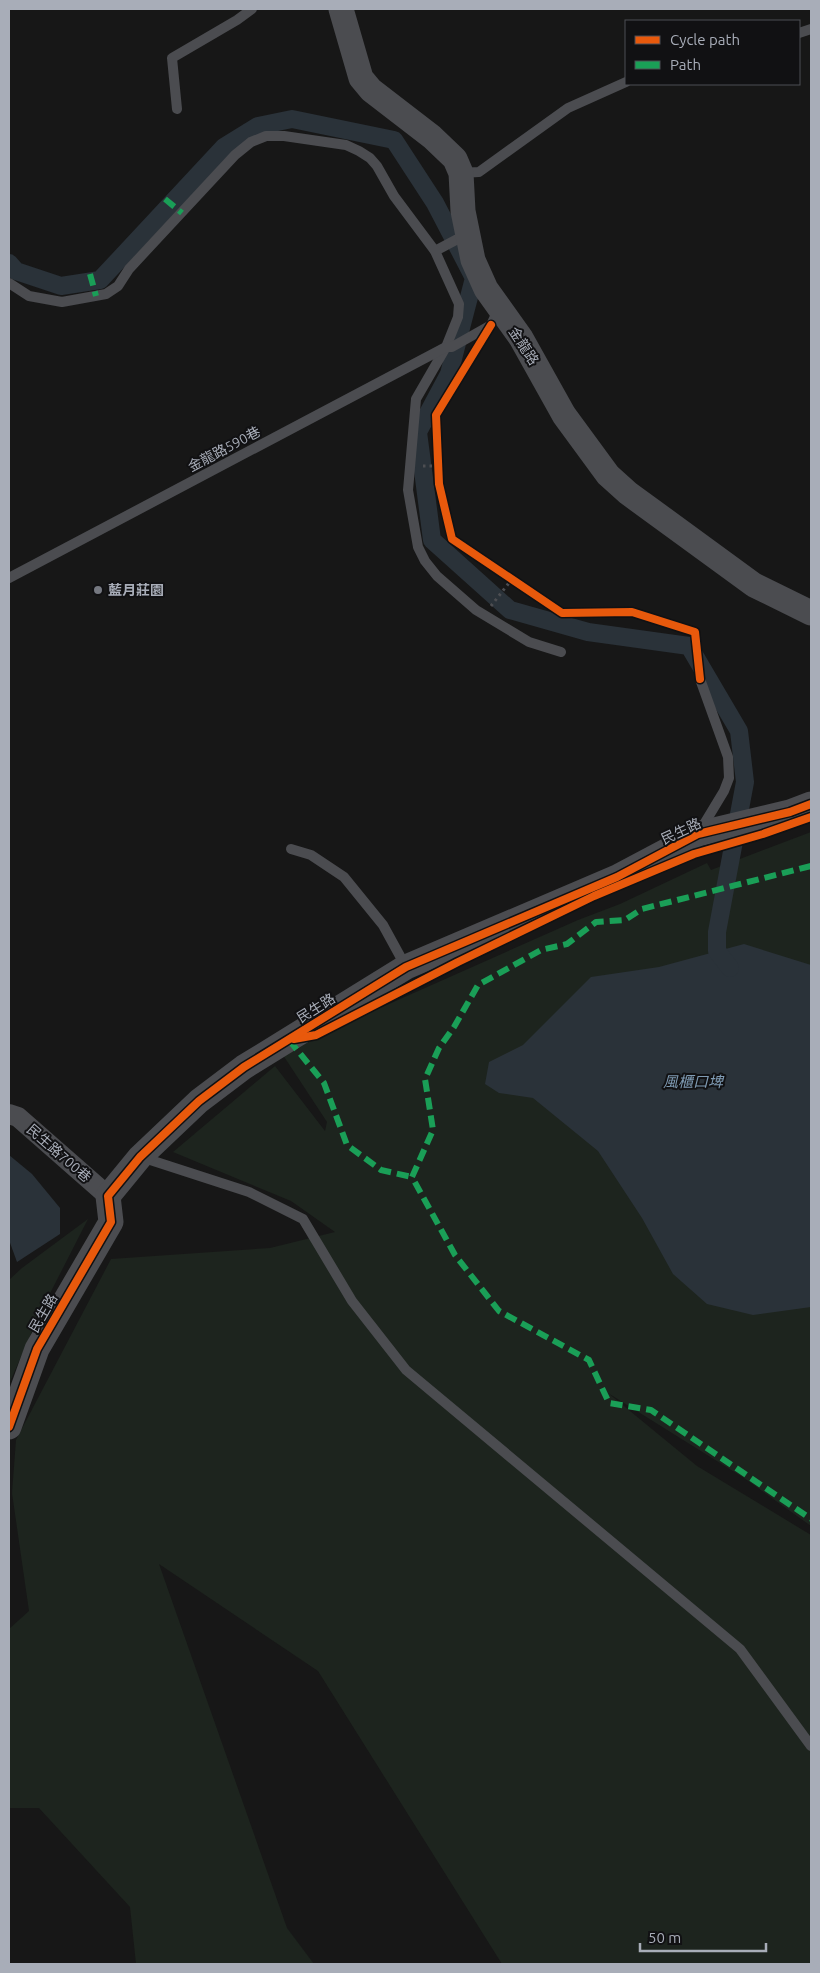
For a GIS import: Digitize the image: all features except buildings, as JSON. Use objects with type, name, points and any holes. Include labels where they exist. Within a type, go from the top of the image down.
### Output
[{"type":"street","name":"金龍路","points":[[341,9],[361,78],[371,90],[432,137],[455,159],[461,173],[463,211],[473,260],[486,289],[521,338],[564,415],[608,475],[628,493],[754,585],[811,613]]},
{"type":"street","name":"民生路","points":[[9,1427],[37,1349],[111,1222],[108,1196],[140,1157],[200,1101],[244,1067],[406,967],[696,844],[811,804]]},
{"type":"street","name":"民生路700巷","points":[[9,1114],[18,1117],[108,1196]]},
{"type":"lane","points":[[177,109],[172,58],[252,9]]},
{"type":"lane","points":[[461,173],[479,172],[568,108],[625,82]]},
{"type":"lane","points":[[9,283],[29,296],[62,302],[106,294],[118,286],[129,269],[235,155],[251,142],[266,136],[284,136],[346,145],[370,158],[394,196],[435,251],[459,304],[458,317],[449,347],[416,399],[408,490],[418,547],[425,562],[444,582],[483,615],[529,642],[561,652]]},
{"type":"lane","points":[[435,251],[467,234]]},
{"type":"lane","name":"金龍路590巷","points":[[9,578],[472,335],[491,324],[499,309]]},
{"type":"lane","points":[[696,844],[729,778],[728,757],[700,679]]},
{"type":"lane","points":[[291,849],[311,855],[344,877],[383,925],[406,967]]},
{"type":"lane","points":[[140,1157],[249,1192],[303,1220],[352,1301],[406,1370],[740,1649],[811,1746]]},
{"type":"path","points":[[438,457],[438,475]]},
{"type":"path","points":[[504,574],[519,584]]},
{"type":"path","points":[[483,615],[512,579]]},
{"type":"shaded area","points":[[811,832],[811,1526],[744,1478],[608,1393],[697,1466],[811,1535],[811,1964],[502,1964],[318,1671],[159,1564],[287,1928],[314,1964],[136,1964],[130,1907],[39,1808],[9,1808],[9,1629],[29,1611],[12,1493],[16,1440],[111,1259],[270,1248],[335,1232],[291,1201],[173,1152],[275,1066],[325,1131],[327,1122],[281,1052],[578,920],[620,904],[707,863],[711,870]]},
{"type":"shaded area","points":[[88,1219],[41,1311],[9,1384],[9,1280],[22,1268]]},
{"type":"water","name":"風櫃口埤","points":[[744,944],[811,965],[811,1307],[753,1315],[707,1304],[673,1274],[642,1218],[598,1151],[533,1098],[499,1093],[485,1084],[489,1062],[523,1045],[591,977],[659,967]]},
{"type":"water","points":[[9,1155],[32,1174],[60,1208],[60,1234],[17,1262],[9,1240]]},
{"type":"waterway","points":[[9,263],[16,271],[61,286],[100,280],[224,147],[258,126],[292,119],[394,140],[435,203],[474,278],[449,374],[418,432],[432,540],[510,610],[588,632],[689,646],[739,731],[745,782],[717,932],[717,951],[730,968]]},
{"type":"marked path","points":[[165,199],[182,213]]},
{"type":"marked path","points":[[90,274],[96,296]]},
{"type":"marked path","points":[[811,866],[642,909],[625,920],[596,922],[567,944],[541,950],[478,985],[454,1027],[439,1048],[425,1079],[433,1130],[412,1177],[455,1255],[499,1311],[589,1360],[609,1403],[651,1410],[811,1519]]},
{"type":"marked path","points":[[289,1040],[324,1083],[347,1145],[381,1170],[412,1177]]},
{"type":"cycle path","points":[[491,325],[436,415],[439,484],[452,539],[562,613],[632,612],[695,632],[700,679]]},
{"type":"cycle path","points":[[9,1427],[37,1349],[111,1222],[108,1196],[140,1157],[199,1101],[244,1067],[406,967],[617,877],[698,834],[790,812],[811,804]]},
{"type":"cycle path","points":[[294,1039],[316,1035],[458,962],[594,896],[694,854],[763,834],[811,817]]},
{"type":"place","name":"藍月莊園","points":[[98,590]]}]
